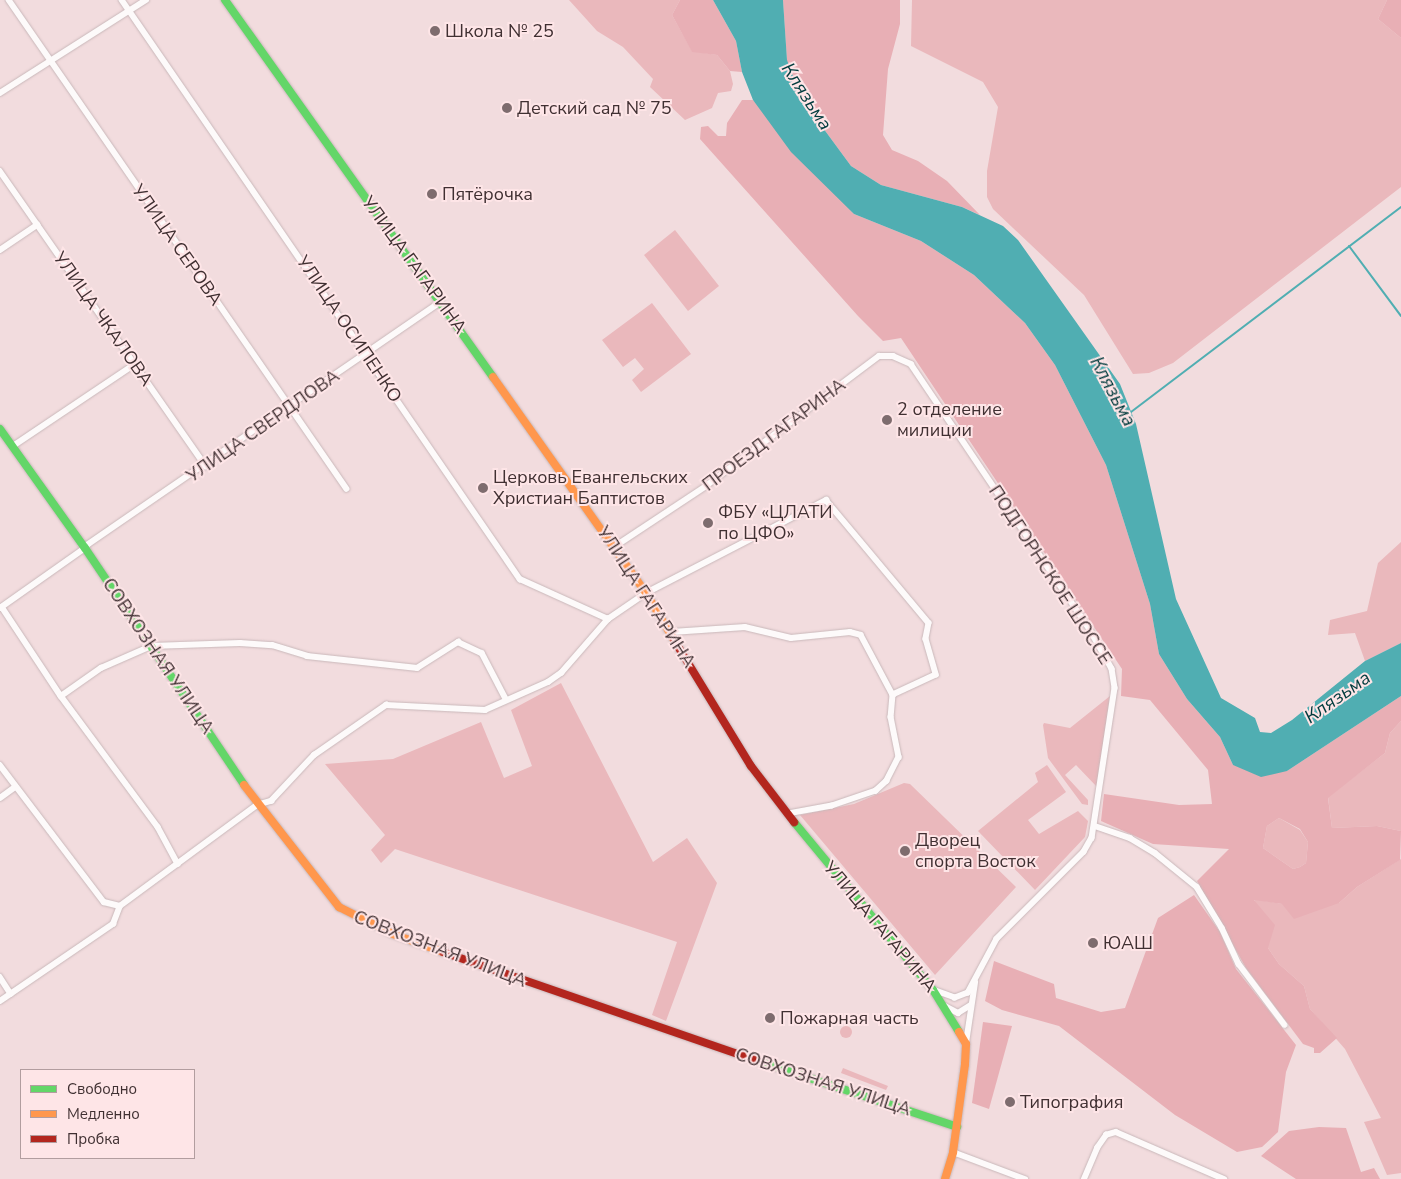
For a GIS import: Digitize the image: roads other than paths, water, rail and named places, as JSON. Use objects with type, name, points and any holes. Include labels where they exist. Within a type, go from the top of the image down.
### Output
[{"type":"main road","name":"УЛИЦА ГАГАРИНА","points":[[225,0],[646,592],[672,632],[751,766],[788,814],[934,990],[966,1044]]},
{"type":"main road","name":"СОВХОЗНАЯ УЛИЦА","points":[[0,429],[85,548],[257,805],[329,897],[360,920],[518,980],[956,1127]]},
{"type":"main road","points":[[945,1179],[953,1152],[966,1044]]},
{"type":"street","name":"УЛИЦА СЕРОВА","points":[[9,0],[288,408],[347,489]]},
{"type":"street","name":"УЛИЦА ОСИПЕНКО","points":[[122,0],[520,579],[608,619]]},
{"type":"street","points":[[0,94],[49,59],[146,0]]},
{"type":"street","name":"УЛИЦА ЧКАЛОВА","points":[[0,171],[206,466]]},
{"type":"street","points":[[0,250],[37,225]]},
{"type":"street","name":"УЛИЦА СВЕРДЛОВА","points":[[1,607],[440,302]]},
{"type":"street","name":"ПРОЕЗД ГАГАРИНА","points":[[614,546],[706,486],[879,356],[893,356],[911,364]]},
{"type":"street","points":[[13,446],[135,364]]},
{"type":"street","name":"ПОДГОРНСКОЕ ШОССЕ","points":[[911,364],[1043,558],[1112,670],[1115,688],[1095,826],[1084,852],[997,939],[968,993],[962,998],[944,996],[934,990]]},
{"type":"street","points":[[0,1001],[113,924],[120,906],[257,805],[271,801],[314,756],[386,706],[485,710],[506,699],[548,682],[561,673],[608,619],[646,592],[826,500],[928,623],[926,639],[936,675],[892,695]]},
{"type":"street","points":[[1,607],[61,696],[158,828],[178,864]]},
{"type":"street","points":[[672,632],[745,627],[791,638],[850,632],[861,635],[892,695],[891,717],[899,749],[887,781],[876,790],[852,800],[788,814]]},
{"type":"street","points":[[61,696],[101,668],[151,646],[240,643],[272,645],[307,656],[417,668],[458,642],[482,654],[506,699]]},
{"type":"street","points":[[0,765],[104,902],[120,906]]},
{"type":"street","points":[[0,798],[15,787]]},
{"type":"street","points":[[1095,826],[1130,838],[1155,853],[1196,887],[1222,928],[1239,964],[1285,1025]]},
{"type":"street","points":[[966,1044],[977,974]]},
{"type":"street","points":[[0,977],[11,994]]},
{"type":"street","points":[[943,1005],[958,1013],[971,1005]]},
{"type":"street","points":[[1084,1179],[1097,1148],[1106,1135],[1116,1132],[1224,1179]]},
{"type":"street","points":[[953,1152],[1025,1179]]},
{"type":"water","name":"Клязьма","points":[[713,0],[783,0],[787,60],[801,98],[851,166],[881,185],[962,207],[1003,226],[1018,240],[1120,384],[1136,424],[1176,599],[1221,698],[1255,718],[1260,732],[1271,733],[1292,720],[1365,661],[1401,643],[1401,696],[1287,771],[1261,777],[1233,765],[1220,737],[1187,699],[1159,654],[1150,604],[1106,465],[1055,365],[1025,323],[974,275],[921,241],[854,214],[791,152],[753,100],[742,72],[736,41]]},
{"type":"waterway","name":"Клязьма","points":[[1131,412],[1401,207]]},
{"type":"waterway","points":[[1349,246],[1401,316]]},
{"type":"place","name":"Школа № 25","points":[[435,31]]},
{"type":"place","name":"Детский сад № 75","points":[[507,108]]},
{"type":"place","name":"Пятёрочка","points":[[432,194]]},
{"type":"place","name":"2 отделение милиции","points":[[887,420]]},
{"type":"place","name":"Церковь Евангельских Христиан Баптистов","points":[[483,488]]},
{"type":"place","name":"ФБУ «ЦЛАТИ по ЦФО»","points":[[708,523]]},
{"type":"place","name":"Дворец спорта Восток","points":[[905,851]]},
{"type":"place","name":"ЮАШ","points":[[1093,943]]},
{"type":"place","name":"Пожарная часть","points":[[770,1018]]},
{"type":"place","name":"Типография","points":[[1010,1102]]}]
